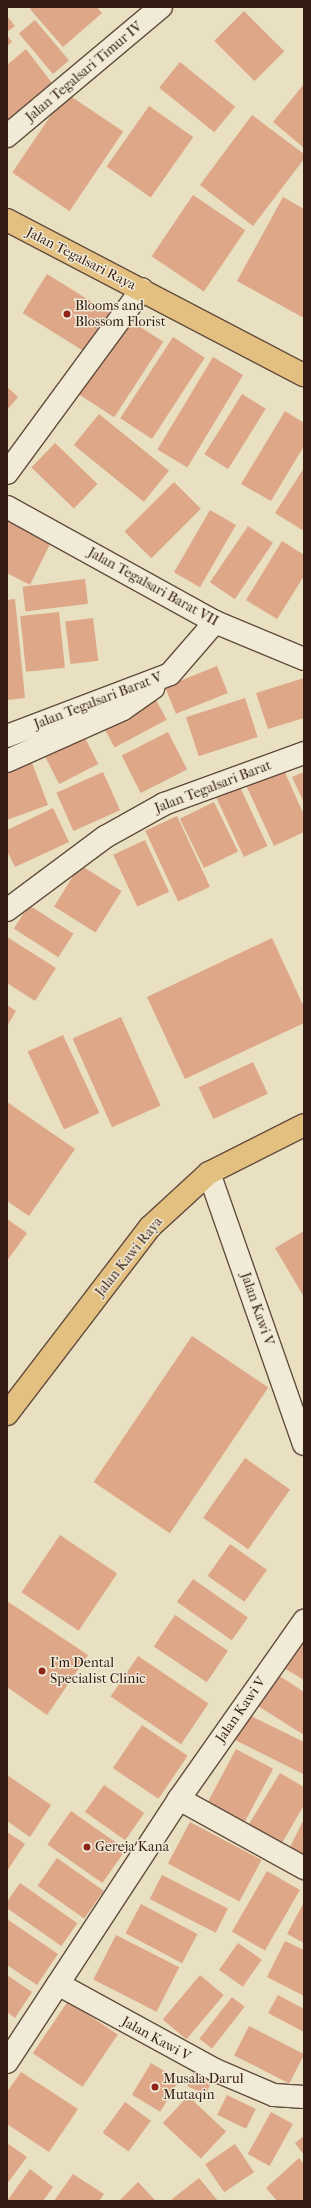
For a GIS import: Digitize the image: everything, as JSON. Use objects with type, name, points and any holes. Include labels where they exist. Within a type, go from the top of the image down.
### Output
[{"type":"main road","name":"Jalan Tegalsari Raya","points":[[7,220],[142,289],[304,375]]},
{"type":"main road","name":"Jalan Kawi Raya","points":[[10,1402],[150,1227],[209,1173],[304,1125]]},
{"type":"street","name":"Jalan Tegalsari Timur IV","points":[[7,136],[161,7]]},
{"type":"street","points":[[7,473],[142,289]]},
{"type":"street","name":"Jalan Tegalsari Barat VII","points":[[7,507],[215,622],[304,659]]},
{"type":"street","name":"Jalan Tegalsari Barat V","points":[[7,736],[170,674],[215,622]]},
{"type":"street","points":[[7,762],[123,710],[170,674]]},
{"type":"street","name":"Jalan Tegalsari Barat","points":[[7,910],[104,837],[164,804],[304,753]]},
{"type":"street","name":"Jalan Kawi V","points":[[209,1173],[304,1444]]},
{"type":"street","name":"Jalan Kawi V","points":[[7,2062],[179,1799],[304,1621]]},
{"type":"street","points":[[179,1799],[304,1868]]},
{"type":"street","name":"Jalan Kawi V","points":[[58,1984],[215,2070],[274,2095],[304,2097]]},
{"type":"building","points":[[33,7],[97,7],[102,13],[63,47],[30,9]]},
{"type":"building","points":[[244,11],[284,51],[255,81],[214,41]]},
{"type":"building","points":[[7,16],[15,26],[7,32]]},
{"type":"building","points":[[35,20],[69,61],[53,74],[19,33]]},
{"type":"building","points":[[7,35],[12,42],[7,46]]},
{"type":"building","points":[[26,49],[55,87],[7,124],[7,65]]},
{"type":"building","points":[[180,62],[235,107],[214,132],[159,88]]},
{"type":"building","points":[[304,84],[304,148],[273,122]]},
{"type":"building","points":[[66,93],[123,132],[70,211],[12,173]]},
{"type":"building","points":[[149,106],[193,137],[151,198],[107,167]]},
{"type":"building","points":[[252,115],[304,154],[304,159],[253,226],[200,185]]},
{"type":"building","points":[[193,195],[245,230],[204,292],[152,256]]},
{"type":"building","points":[[283,197],[304,209],[304,318],[237,281]]},
{"type":"building","name":"Blooms and Blossom Florist","points":[[47,274],[112,315],[88,354],[23,313]]},
{"type":"building","points":[[128,319],[163,342],[114,417],[79,394]]},
{"type":"building","points":[[173,337],[205,358],[152,439],[120,418]]},
{"type":"building","points":[[213,357],[243,375],[187,468],[157,450]]},
{"type":"building","points":[[7,387],[18,397],[7,410]]},
{"type":"building","points":[[242,394],[266,409],[228,469],[204,454]]},
{"type":"building","points":[[285,411],[304,423],[304,446],[271,501],[241,484]]},
{"type":"building","points":[[99,414],[169,471],[144,502],[74,445]]},
{"type":"building","points":[[55,443],[97,484],[74,508],[31,467]]},
{"type":"building","points":[[304,468],[304,528],[302,530],[275,513]]},
{"type":"building","points":[[174,482],[201,509],[151,558],[125,531]]},
{"type":"building","points":[[210,510],[236,525],[200,587],[174,572]]},
{"type":"building","points":[[7,519],[51,542],[30,585],[7,573]]},
{"type":"building","points":[[248,526],[273,543],[235,599],[210,582]]},
{"type":"building","points":[[282,541],[304,555],[304,576],[277,619],[246,600]]},
{"type":"building","points":[[85,579],[88,604],[26,611],[22,587]]},
{"type":"building","points":[[15,599],[25,698],[7,700],[7,600]]},
{"type":"building","points":[[59,612],[65,668],[26,672],[20,616]]},
{"type":"building","points":[[93,618],[98,661],[70,664],[65,621]]},
{"type":"building","points":[[217,666],[228,693],[176,714],[165,687]]},
{"type":"building","points":[[304,678],[304,718],[268,729],[256,693]]},
{"type":"building","points":[[154,696],[167,720],[115,748],[102,724]]},
{"type":"building","points":[[245,698],[258,737],[199,756],[186,717]]},
{"type":"building","points":[[82,732],[98,764],[59,784],[43,752]]},
{"type":"building","points":[[168,732],[187,769],[141,793],[122,756]]},
{"type":"building","points":[[31,760],[48,805],[7,820],[7,769]]},
{"type":"building","points":[[283,768],[304,815],[304,832],[274,846],[246,785]]},
{"type":"building","points":[[103,772],[120,810],[73,831],[56,793]]},
{"type":"building","points":[[304,772],[304,803],[292,777]]},
{"type":"building","points":[[240,787],[267,846],[244,857],[216,798]]},
{"type":"building","points":[[214,802],[238,851],[204,868],[180,819]]},
{"type":"building","points":[[53,808],[69,842],[15,867],[7,851],[7,830]]},
{"type":"building","points":[[177,816],[210,887],[178,901],[145,831]]},
{"type":"building","points":[[145,840],[169,892],[137,906],[113,855]]},
{"type":"building","points":[[80,865],[122,891],[96,933],[54,907]]},
{"type":"building","points":[[29,905],[73,934],[58,957],[14,928]]},
{"type":"building","points":[[7,937],[56,968],[35,1001],[7,983]]},
{"type":"building","points":[[272,938],[304,1007],[304,1023],[185,1079],[147,997]]},
{"type":"building","points":[[7,1005],[16,1011],[7,1026]]},
{"type":"building","points":[[121,1017],[160,1106],[112,1127],[73,1039]]},
{"type":"building","points":[[63,1035],[99,1113],[64,1129],[28,1051]]},
{"type":"building","points":[[253,1062],[268,1094],[213,1119],[199,1087]]},
{"type":"building","points":[[7,1102],[75,1149],[29,1216],[7,1201]]},
{"type":"building","points":[[7,1219],[27,1233],[7,1261]]},
{"type":"building","points":[[304,1231],[304,1297],[275,1248]]},
{"type":"building","points":[[192,1336],[268,1387],[170,1533],[94,1482]]},
{"type":"building","points":[[245,1458],[290,1490],[248,1549],[203,1518]]},
{"type":"building","name":"I'm Dental Specialist Clinic","points":[[60,1535],[117,1574],[79,1631],[21,1592]]},
{"type":"building","points":[[230,1544],[267,1570],[244,1602],[208,1576]]},
{"type":"building","points":[[193,1579],[248,1617],[232,1640],[177,1602]]},
{"type":"building","name":"I'm Dental Specialist Clinic","points":[[7,1601],[88,1655],[47,1715],[7,1687]]},
{"type":"building","points":[[175,1615],[228,1651],[207,1682],[154,1647]]},
{"type":"building","points":[[304,1636],[304,1680],[284,1668]]},
{"type":"building","points":[[138,1656],[208,1704],[181,1744],[111,1697]]},
{"type":"building","points":[[278,1675],[304,1692],[304,1735],[258,1706]]},
{"type":"building","points":[[247,1714],[304,1742],[303,1774],[235,1740]]},
{"type":"building","points":[[142,1725],[188,1756],[159,1799],[113,1768]]},
{"type":"building","points":[[236,1749],[273,1769],[245,1822],[208,1802]]},
{"type":"building","points":[[280,1773],[304,1787],[304,1805],[282,1843],[249,1824]]},
{"type":"building","points":[[7,1775],[51,1805],[30,1837],[7,1821]]},
{"type":"building","points":[[104,1785],[144,1813],[125,1840],[85,1812]]},
{"type":"building","name":"Gereja Kana","points":[[71,1811],[126,1849],[102,1883],[47,1845]]},
{"type":"building","points":[[304,1819],[304,1856],[289,1849]]},
{"type":"building","points":[[190,1822],[262,1860],[239,1902],[168,1863]]},
{"type":"building","points":[[7,1832],[25,1844],[7,1871]]},
{"type":"building","points":[[57,1858],[104,1891],[84,1919],[37,1886]]},
{"type":"building","points":[[267,1871],[300,1890],[265,1951],[232,1932]]},
{"type":"building","points":[[162,1875],[228,1909],[216,1933],[150,1899]]},
{"type":"building","points":[[20,1883],[77,1923],[61,1946],[7,1908],[7,1902]]},
{"type":"building","points":[[304,1902],[304,1943],[287,1934]]},
{"type":"building","points":[[141,1904],[198,1934],[182,1963],[126,1933]]},
{"type":"building","points":[[7,1919],[58,1954],[37,1985],[7,1965]]},
{"type":"building","points":[[116,1935],[179,1967],[157,2012],[93,1980]]},
{"type":"building","points":[[285,1941],[304,1950],[304,1996],[267,1977]]},
{"type":"building","points":[[238,1943],[262,1960],[243,1987],[219,1970]]},
{"type":"building","points":[[7,1975],[32,1992],[15,2018],[7,2012]]},
{"type":"building","points":[[200,1975],[224,1995],[186,2039],[163,2019]]},
{"type":"building","points":[[278,1995],[304,2009],[304,2032],[268,2013]]},
{"type":"building","points":[[232,1997],[245,2007],[212,2049],[199,2039]]},
{"type":"building","points":[[68,2001],[118,2035],[83,2087],[33,2053]]},
{"type":"building","points":[[249,2026],[304,2054],[289,2084],[234,2055]]},
{"type":"building","name":"Musala Darul Mutaqin","points":[[151,2063],[179,2080],[160,2112],[132,2095]]},
{"type":"building","points":[[196,2067],[214,2075],[206,2094],[187,2086]]},
{"type":"building","points":[[21,2072],[78,2109],[49,2152],[7,2124],[7,2092]]},
{"type":"building","points":[[227,2095],[256,2109],[246,2129],[217,2115]]},
{"type":"building","points":[[188,2096],[226,2131],[201,2159],[163,2123]]},
{"type":"building","points":[[125,2102],[151,2121],[129,2152],[103,2133]]},
{"type":"building","points":[[271,2112],[293,2124],[270,2166],[248,2154]]},
{"type":"building","points":[[304,2136],[304,2155],[295,2143]]},
{"type":"building","points":[[7,2143],[27,2157],[7,2184]]},
{"type":"building","points":[[235,2144],[254,2172],[224,2192],[205,2164]]},
{"type":"building","points":[[299,2158],[304,2164],[304,2201],[277,2201],[266,2188]]},
{"type":"building","points":[[30,2169],[53,2187],[43,2201],[7,2201]]},
{"type":"building","points":[[73,2174],[104,2194],[99,2201],[54,2201]]},
{"type":"building","points":[[199,2178],[218,2201],[174,2201],[172,2199]]},
{"type":"building","points":[[138,2182],[156,2201],[119,2201]]},
{"type":"place","name":"Blooms and Blossom Florist","points":[[67,314]]},
{"type":"place","name":"I'm Dental Specialist Clinic","points":[[42,1671]]},
{"type":"place","name":"Gereja Kana","points":[[87,1847]]},
{"type":"place","name":"Musala Darul Mutaqin","points":[[155,2087]]}]
